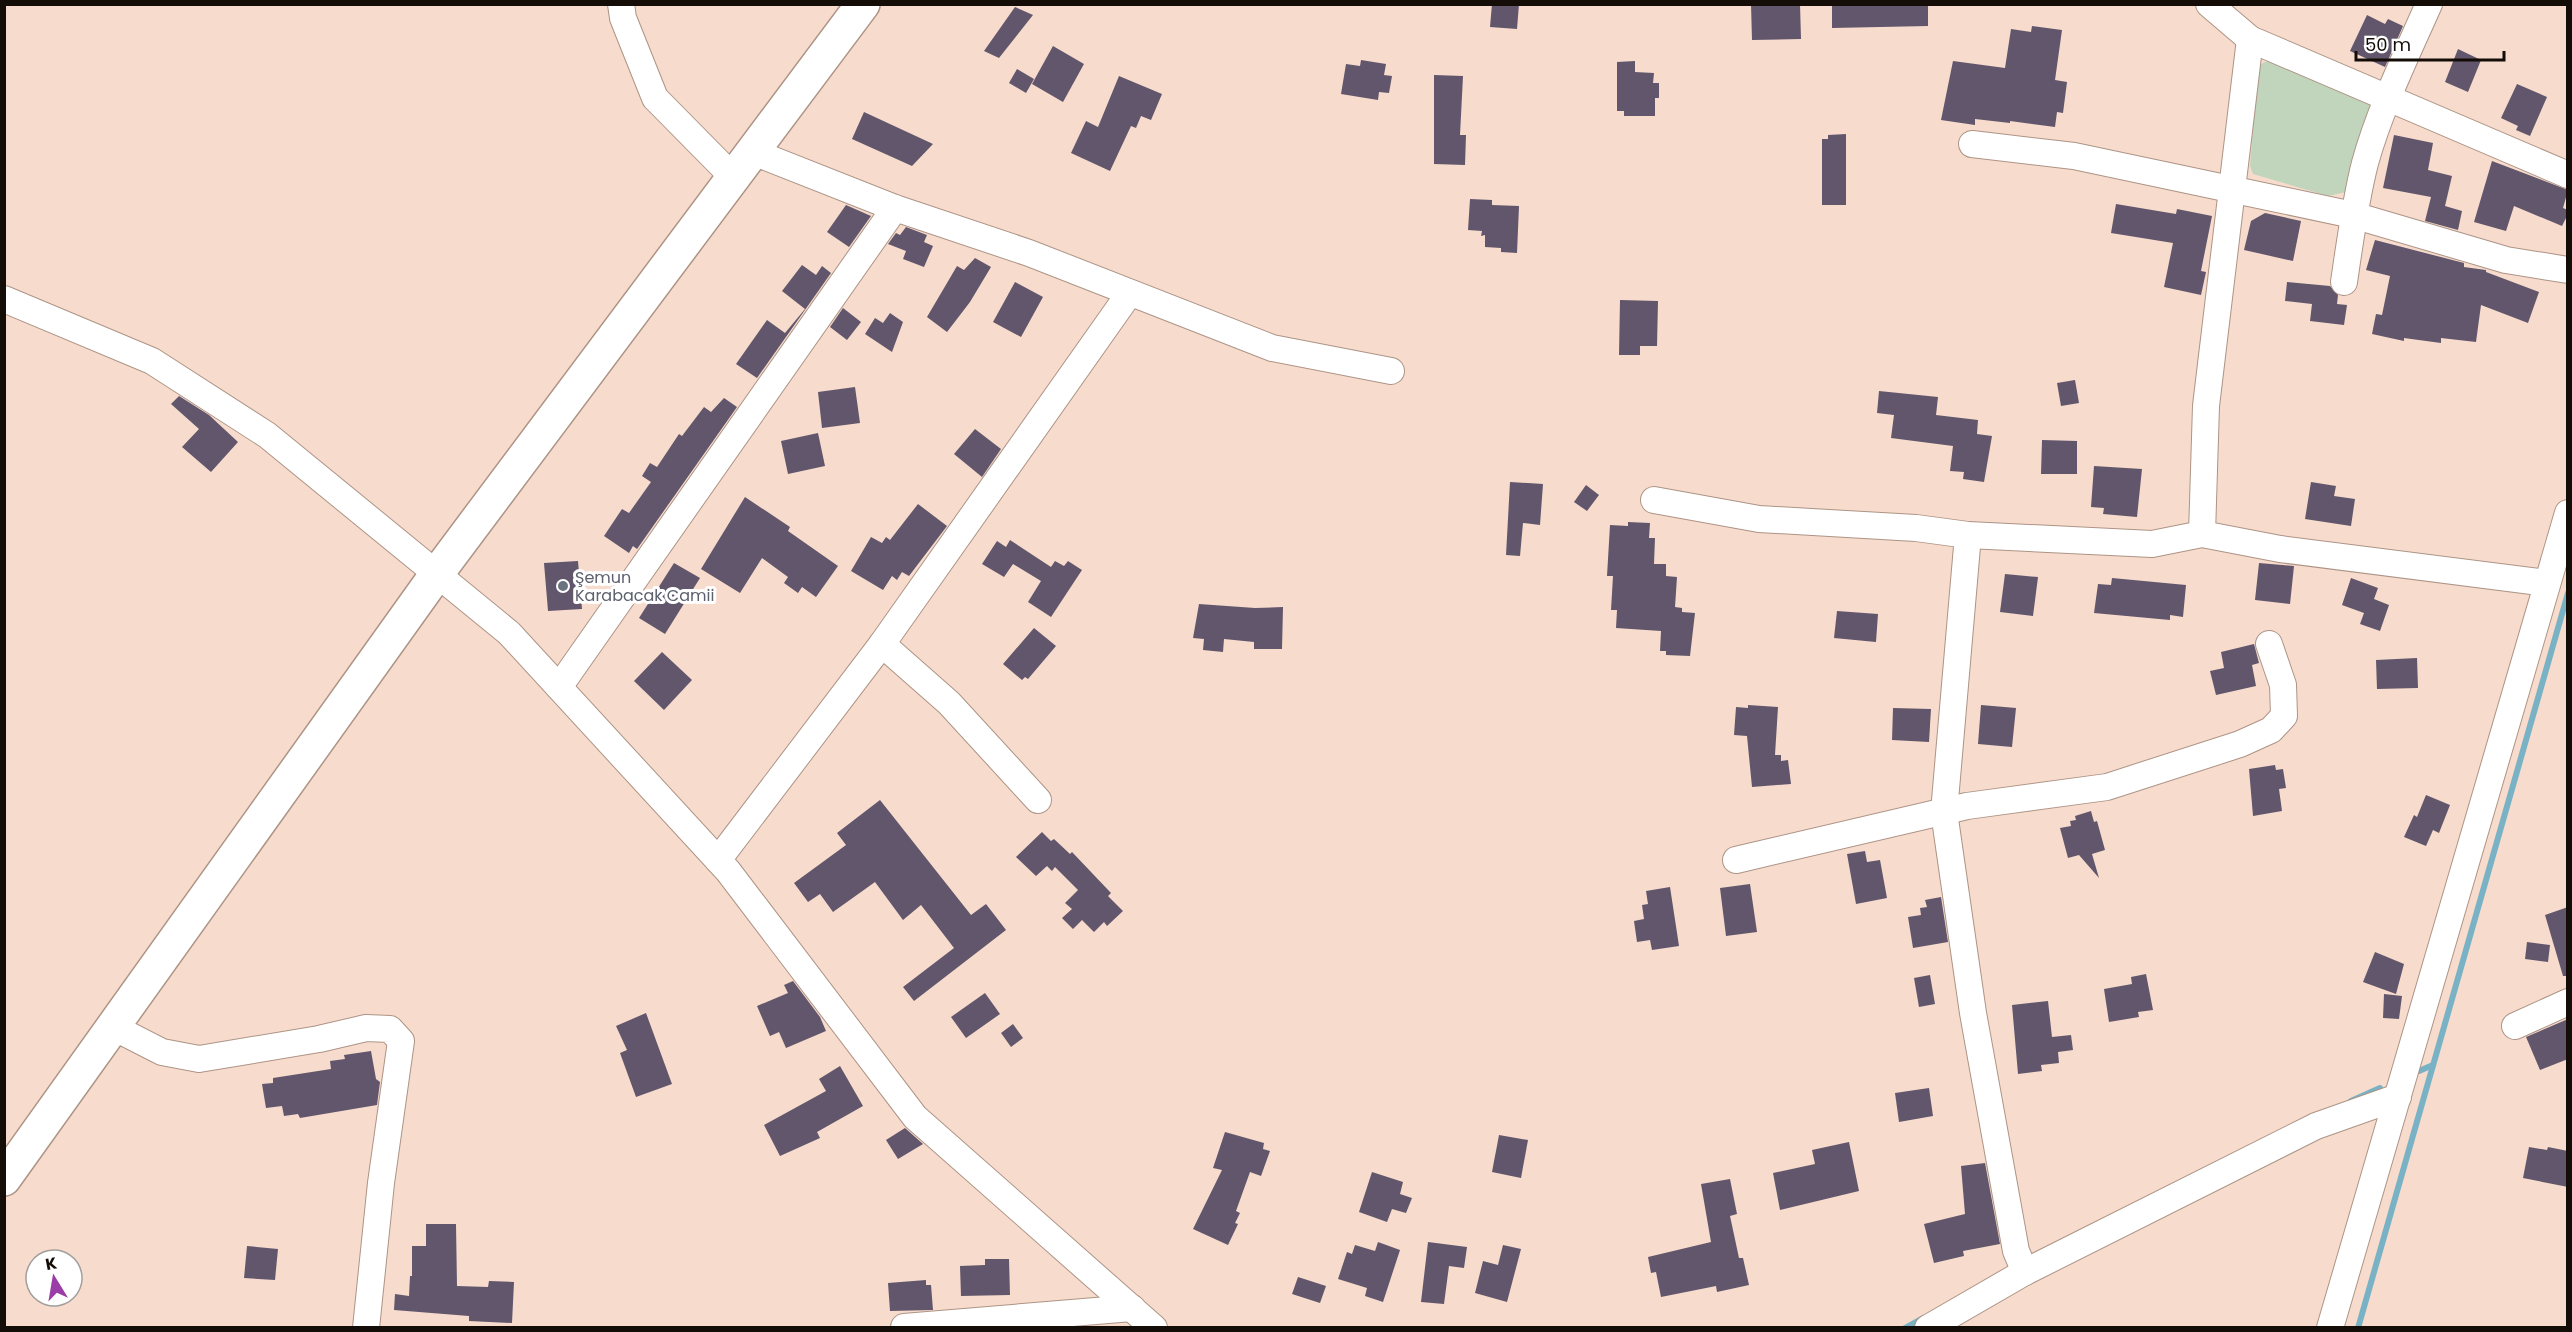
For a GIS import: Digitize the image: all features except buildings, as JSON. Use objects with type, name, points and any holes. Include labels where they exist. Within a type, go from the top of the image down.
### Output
[{"type":"main road","points":[[4,1179],[436,575],[863,4]]},
{"type":"street","points":[[621,4],[623,18],[655,98],[734,178]]},
{"type":"street","points":[[2209,4],[2250,39],[2389,96],[2568,175]]},
{"type":"street","points":[[2344,282],[2353,215],[2366,161],[2389,96],[2428,4]]},
{"type":"street","points":[[2202,534],[2206,406],[2230,189],[2250,39]]},
{"type":"street","points":[[1972,144],[2074,156],[2353,215],[2506,260],[2568,270]]},
{"type":"street","points":[[753,152],[895,208],[1029,253],[1272,348],[1391,370]]},
{"type":"street","points":[[559,687],[895,208]]},
{"type":"street","points":[[718,860],[882,644],[1129,294]]},
{"type":"street","points":[[4,298],[152,361],[267,435],[509,633],[718,860],[915,1117],[1154,1328]]},
{"type":"street","points":[[1654,500],[1758,519],[1916,528],[1968,535],[2152,544],[2202,534],[2280,549],[2547,583]]},
{"type":"street","points":[[2330,1328],[2568,513]]},
{"type":"street","points":[[1968,535],[1944,812],[1975,1024],[2016,1251],[2025,1272]]},
{"type":"street","points":[[882,644],[949,703],[1038,800]]},
{"type":"street","points":[[1736,860],[1967,806],[2107,787],[2240,744],[2278,725],[2285,710],[2284,692],[2269,644]]},
{"type":"street","points":[[2515,1026],[2568,1002]]},
{"type":"street","points":[[113,1027],[162,1052],[199,1059],[319,1039],[366,1028],[390,1029],[401,1041],[381,1183],[366,1328]]},
{"type":"street","points":[[1928,1328],[2025,1272],[2316,1126],[2398,1097]]},
{"type":"street","points":[[904,1327],[1132,1308]]},
{"type":"green space","points":[[2274,58],[2375,99],[2351,191],[2328,196],[2253,174],[2250,166],[2257,79],[2261,64]]},
{"type":"waterway","points":[[2358,1328],[2568,593]]},
{"type":"waterway","points":[[2419,1071],[2433,1065]]},
{"type":"waterway","points":[[2351,1101],[2380,1088]]},
{"type":"waterway","points":[[1905,1328],[1923,1318]]},
{"type":"place","name":"Şemun Karabacak Camii","points":[[563,586]]}]
